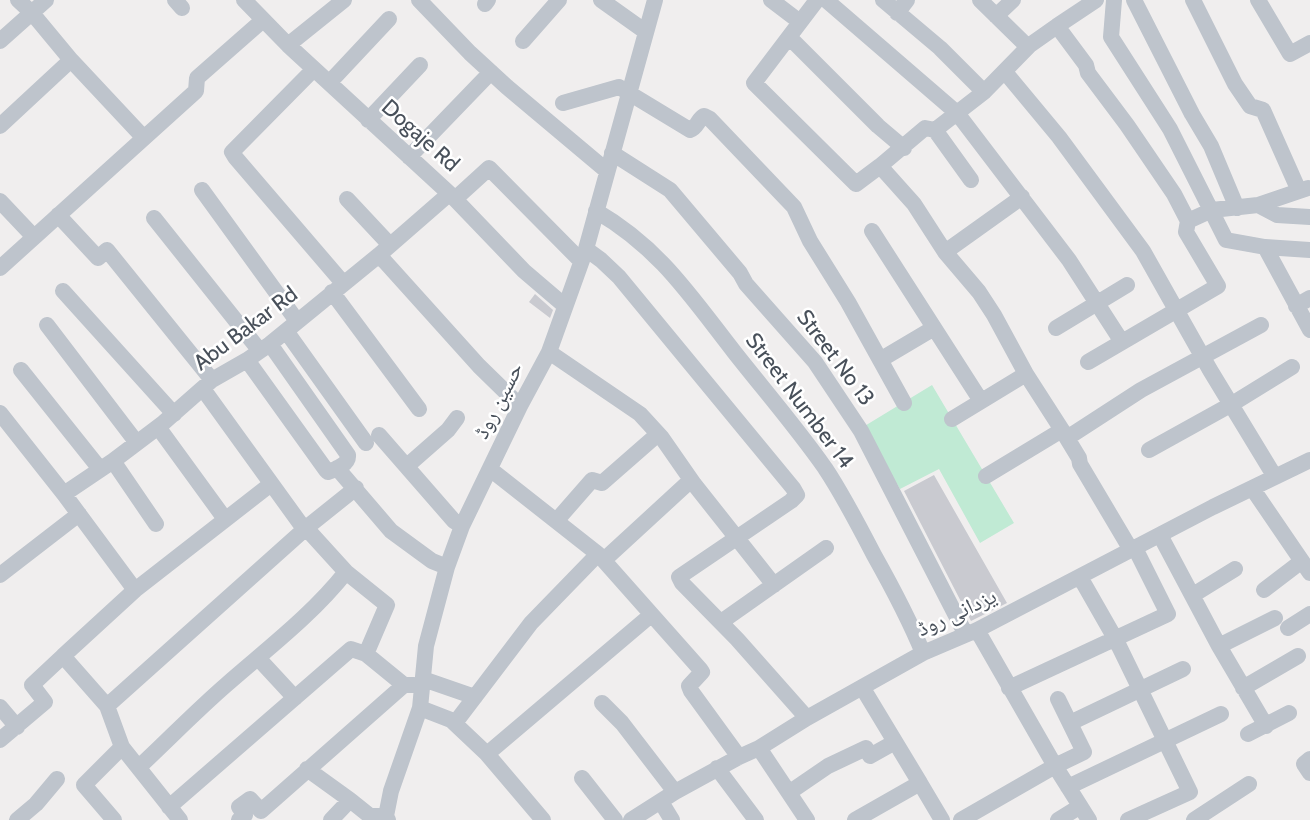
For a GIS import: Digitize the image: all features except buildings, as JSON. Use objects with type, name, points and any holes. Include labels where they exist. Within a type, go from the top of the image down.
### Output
[{"type":"street","points":[[18,0],[144,138]]},
{"type":"street","points":[[0,41],[46,0]]},
{"type":"street","name":"Dogaje Rd","points":[[244,0],[288,45],[452,196],[524,271],[565,306]]},
{"type":"street","points":[[288,45],[344,0]]},
{"type":"street","points":[[419,0],[491,72],[607,171]]},
{"type":"street","points":[[524,41],[559,0]]},
{"type":"street","points":[[601,0],[646,32]]},
{"type":"street","name":"حسین روڈ","points":[[378,818],[391,791],[420,708],[426,646],[447,567],[462,526],[549,352],[584,255],[655,0]]},
{"type":"street","points":[[771,0],[800,22]]},
{"type":"street","points":[[817,0],[757,78],[754,83],[757,87],[856,184],[904,148],[925,128],[935,130],[971,180]]},
{"type":"street","points":[[825,0],[957,113],[1069,260],[1122,342]]},
{"type":"street","points":[[883,0],[902,6],[984,92]]},
{"type":"street","points":[[980,0],[1028,47]]},
{"type":"street","points":[[996,16],[1013,0]]},
{"type":"street","points":[[935,130],[984,92],[1028,47],[1096,0]]},
{"type":"street","points":[[1114,0],[1111,37],[1170,129],[1226,240],[1310,250]]},
{"type":"street","points":[[1134,0],[1192,114],[1211,146],[1237,208]]},
{"type":"street","points":[[1188,221],[1212,210],[1258,205],[1305,189],[1263,110],[1250,106],[1235,84],[1193,0]]},
{"type":"street","points":[[1258,0],[1290,54],[1310,43]]},
{"type":"street","points":[[329,83],[389,19]]},
{"type":"street","points":[[0,268],[196,91],[197,78],[263,21]]},
{"type":"street","points":[[1057,26],[1174,194],[1188,221],[1186,231],[1218,286],[1088,362]]},
{"type":"street","points":[[789,37],[878,126],[904,148]]},
{"type":"street","points":[[0,126],[71,60]]},
{"type":"street","points":[[368,120],[420,65]]},
{"type":"street","points":[[314,69],[232,152],[338,287],[419,409]]},
{"type":"street","points":[[409,157],[491,72]]},
{"type":"street","points":[[1005,72],[1059,137],[1143,251],[1202,357],[1275,477]]},
{"type":"street","points":[[563,103],[616,87],[690,130],[704,116],[710,118],[795,207],[810,241],[848,302],[904,403]]},
{"type":"street","name":"Street No 13","points":[[612,153],[670,190],[740,273],[746,284],[815,362],[861,431],[971,632],[1009,688],[1084,814]]},
{"type":"street","points":[[880,166],[914,204],[945,252],[979,292],[994,315],[1026,374],[1065,434],[1080,464],[1133,549],[1168,614],[1009,688]]},
{"type":"street","name":"Abu Bakar Rd","points":[[64,494],[137,443],[208,385],[259,352],[489,168],[584,255]]},
{"type":"street","points":[[202,190],[291,326],[373,439],[407,466],[454,521],[462,526]]},
{"type":"street","points":[[945,252],[1022,197]]},
{"type":"street","points":[[347,199],[385,250],[480,366],[520,406]]},
{"type":"street","points":[[0,201],[34,237]]},
{"type":"street","points":[[1258,205],[1277,215],[1310,218]]},
{"type":"street","name":"Street Number 14","points":[[596,211],[635,237],[672,271],[825,468],[911,622],[923,653]]},
{"type":"street","points":[[58,215],[98,258],[107,250],[208,385],[230,424],[302,526],[346,572],[387,605],[366,654]]},
{"type":"street","points":[[154,218],[259,352],[348,455],[349,459],[337,468],[328,472],[326,470],[259,352]]},
{"type":"street","points":[[872,231],[981,401]]},
{"type":"street","points":[[1265,246],[1303,302],[1310,330]]},
{"type":"street","points":[[584,255],[601,260],[619,277],[794,488],[797,495],[791,501],[679,577],[682,583],[721,622],[807,718]]},
{"type":"street","points":[[1056,328],[1127,285]]},
{"type":"street","points":[[63,291],[174,414]]},
{"type":"street","points":[[47,325],[137,443]]},
{"type":"street","points":[[986,476],[1261,325]]},
{"type":"street","points":[[880,360],[934,328]]},
{"type":"street","points":[[549,352],[640,414],[658,434],[691,480],[774,585]]},
{"type":"street","points":[[1149,450],[1232,404],[1292,367]]},
{"type":"street","points":[[21,370],[107,465],[156,524]]},
{"type":"street","points":[[952,419],[1026,374]]},
{"type":"street","points":[[0,413],[135,590]]},
{"type":"street","points":[[407,466],[448,430],[457,418]]},
{"type":"street","points":[[158,427],[225,519]]},
{"type":"street","points":[[557,520],[592,480],[602,483],[658,434]]},
{"type":"street","name":"یزدانی روڈ","points":[[631,820],[675,792],[759,748],[807,718],[923,653],[971,632],[1310,460]]},
{"type":"street","points":[[337,468],[391,531],[432,561],[447,567]]},
{"type":"street","points":[[490,469],[601,557],[700,669],[702,672],[689,686],[691,691],[739,757]]},
{"type":"street","points":[[455,723],[531,623],[601,557],[691,480]]},
{"type":"street","points":[[0,740],[45,702],[32,685],[135,590],[271,484]]},
{"type":"street","points":[[107,706],[306,528],[356,488]]},
{"type":"street","points":[[1252,488],[1306,567],[1264,590]]},
{"type":"street","points":[[0,575],[79,514]]},
{"type":"street","points":[[1160,535],[1219,646],[1266,726]]},
{"type":"street","points":[[721,622],[826,548]]},
{"type":"street","points":[[1192,595],[1235,569]]},
{"type":"street","points":[[139,767],[330,592],[346,572]]},
{"type":"street","points":[[1080,577],[1116,640],[1190,792],[1128,820]]},
{"type":"street","points":[[1219,646],[1310,614]]},
{"type":"street","points":[[487,754],[651,615]]},
{"type":"street","points":[[63,656],[107,706],[122,747],[174,814],[295,698],[351,649],[366,654],[404,685]]},
{"type":"street","points":[[1243,688],[1298,656]]},
{"type":"street","points":[[258,658],[295,698]]},
{"type":"street","points":[[1070,723],[1183,669]]},
{"type":"street","points":[[239,820],[245,815],[239,807],[250,799],[261,811],[404,685],[422,682],[475,697]]},
{"type":"street","points":[[862,687],[942,820]]},
{"type":"street","points":[[961,820],[1084,752],[1058,699]]},
{"type":"street","points":[[602,703],[622,723],[675,792]]},
{"type":"street","points":[[0,707],[17,727]]},
{"type":"street","points":[[420,708],[455,723],[487,754],[543,820]]},
{"type":"street","points":[[1248,734],[1289,713]]},
{"type":"street","points":[[1068,787],[1221,714]]},
{"type":"street","points":[[790,792],[828,766],[866,748],[870,756],[895,742]]},
{"type":"street","points":[[114,820],[84,785],[122,747]]},
{"type":"street","points":[[759,748],[807,820]]},
{"type":"street","points":[[1310,759],[1304,764],[1310,773]]},
{"type":"street","points":[[717,768],[756,820]]},
{"type":"street","points":[[307,769],[378,818]]},
{"type":"street","points":[[582,778],[615,820]]},
{"type":"street","points":[[18,820],[36,804],[57,779]]},
{"type":"street","points":[[855,820],[920,783]]},
{"type":"street","points":[[1200,818],[1248,784]]},
{"type":"street","points":[[331,820],[350,800]]},
{"type":"street","points":[[661,802],[672,820]]},
{"type":"street","points":[[1058,820],[1084,814]]},
{"type":"green space","points":[[932,385],[1014,523],[980,543],[939,469],[900,489],[863,427]]}]
